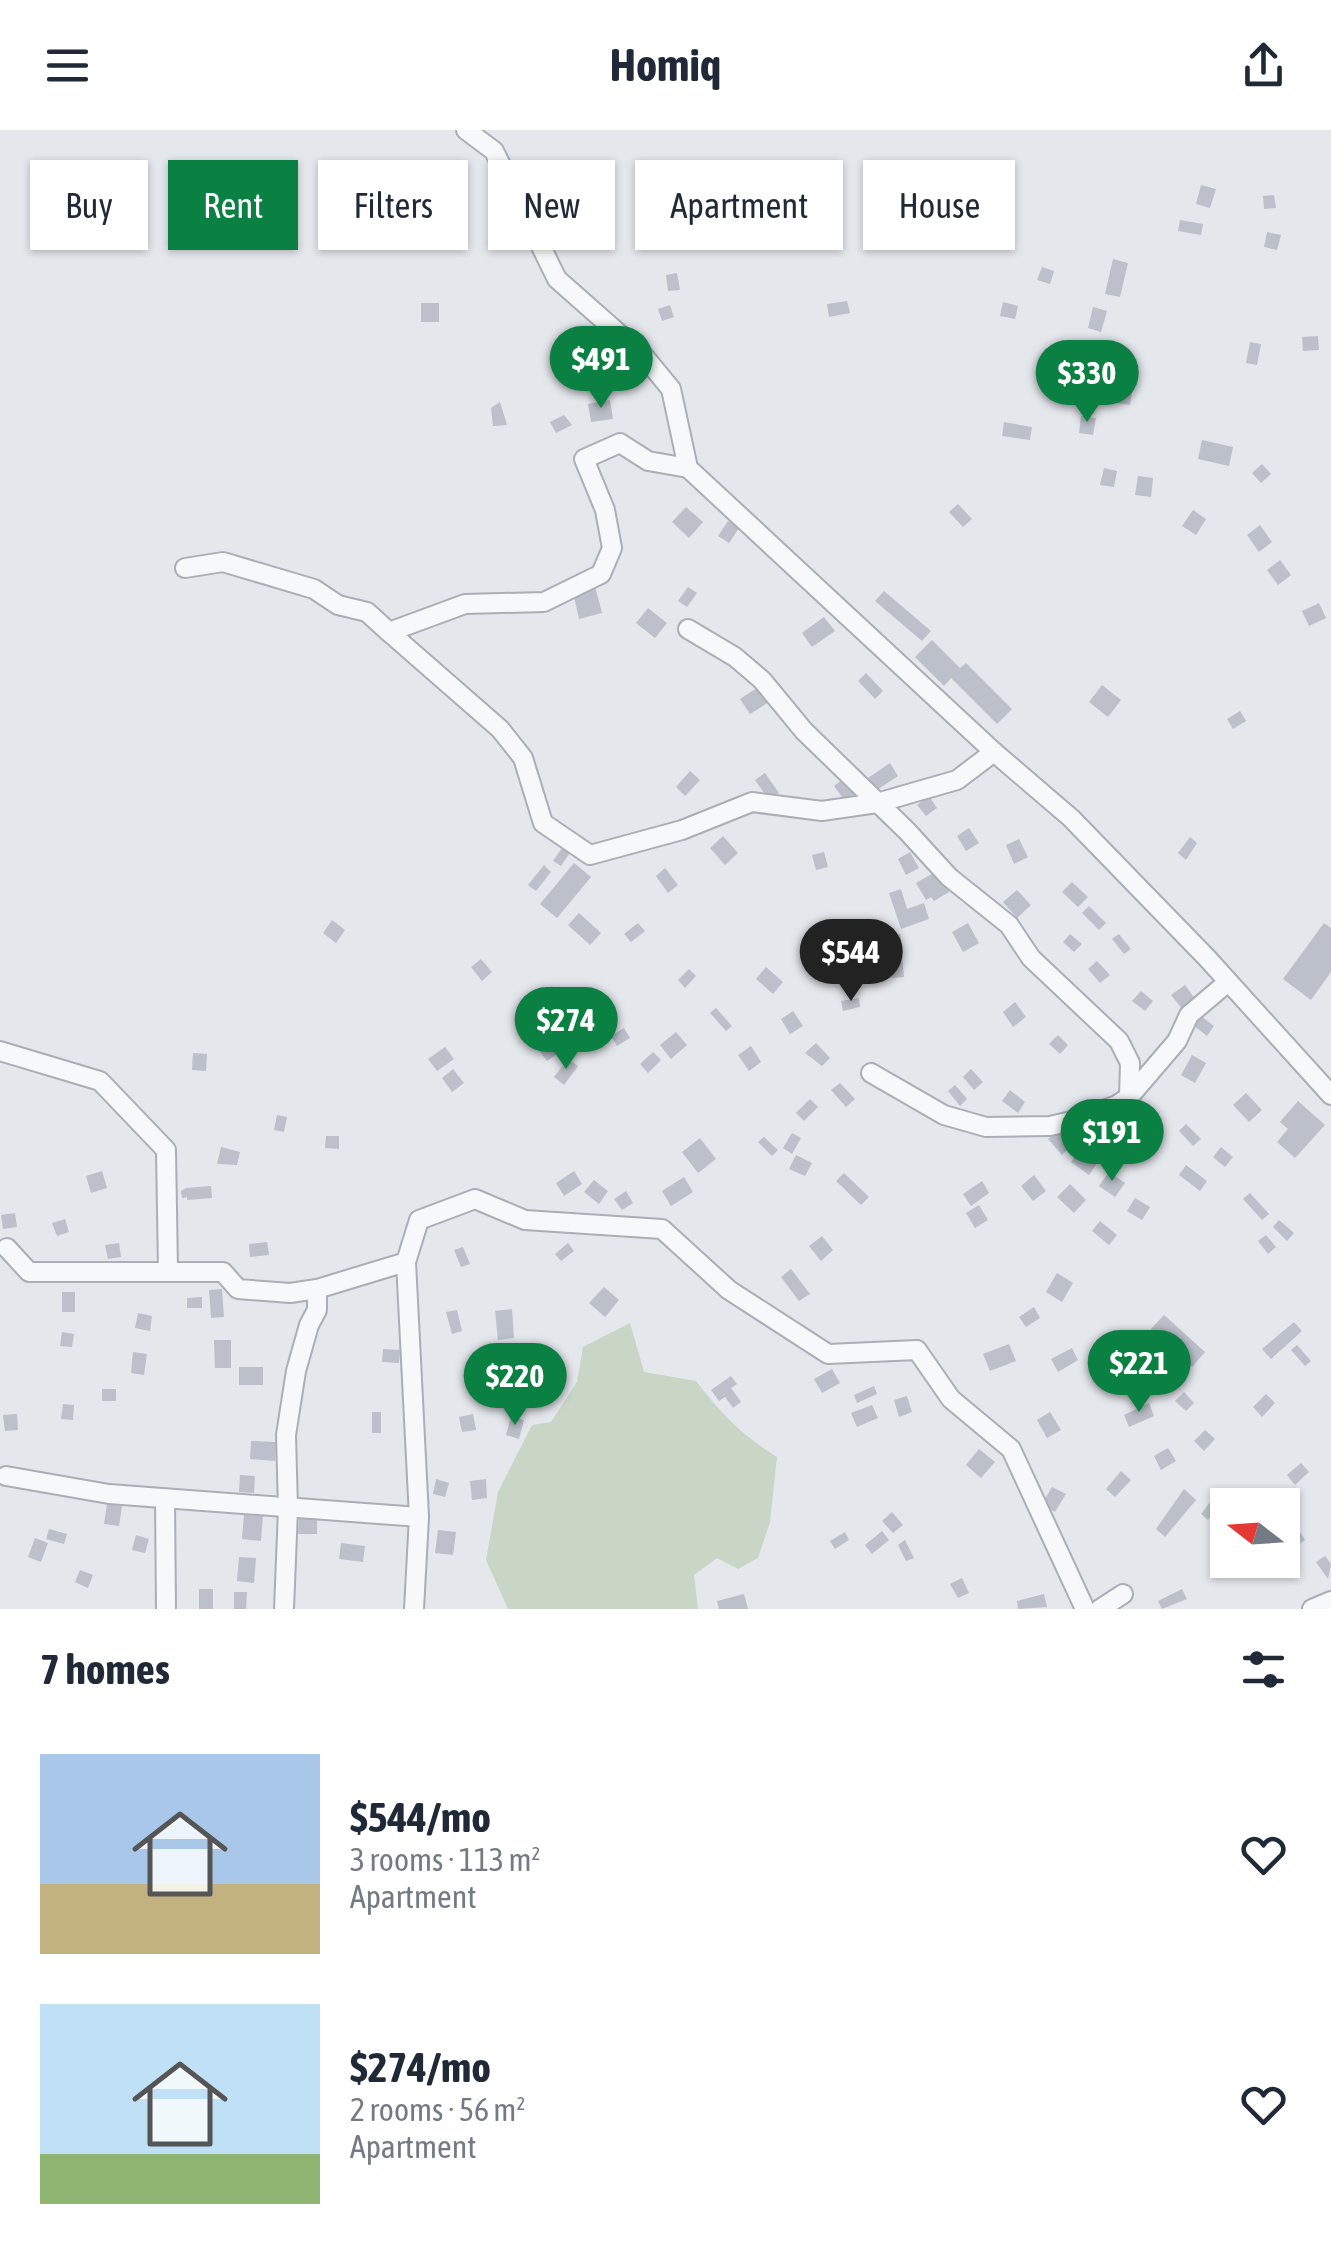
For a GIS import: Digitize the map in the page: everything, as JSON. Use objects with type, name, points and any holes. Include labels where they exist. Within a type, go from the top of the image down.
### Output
[{"type":"street","points":[[466,130],[494,150],[556,279],[644,355],[671,390],[688,468]]},
{"type":"street","points":[[389,632],[464,604],[544,602],[602,574],[612,548],[605,510],[584,460],[620,443],[648,461],[688,468],[1082,829],[1331,1095]]},
{"type":"street","points":[[185,568],[223,562],[314,589],[338,605],[367,612],[500,729],[523,758],[543,823],[590,855],[682,830],[752,802],[822,811],[877,803],[957,780],[994,752]]},
{"type":"street","points":[[688,629],[735,657],[762,680],[804,730],[949,877],[1009,925],[1031,958],[1119,1041],[1130,1063],[1129,1097]]},
{"type":"street","points":[[870,1073],[944,1115],[986,1128],[1063,1123],[1100,1113],[1129,1097],[1177,1042],[1190,1015],[1228,982]]},
{"type":"street","points":[[0,1052],[100,1081],[166,1150],[168,1270]]},
{"type":"street","points":[[414,1609],[419,1517],[406,1262],[419,1220],[475,1199],[526,1220],[662,1230],[730,1290],[828,1354],[916,1350],[951,1399],[1011,1449],[1085,1609]]},
{"type":"street","points":[[7,1248],[29,1272],[222,1272],[238,1289],[290,1293],[317,1289],[406,1262]]},
{"type":"street","points":[[284,1609],[286,1435],[296,1371],[308,1325],[317,1310],[317,1289]]},
{"type":"street","points":[[6,1476],[109,1494],[419,1517]]},
{"type":"street","points":[[166,1499],[166,1609]]},
{"type":"street","points":[[1100,1609],[1123,1594]]},
{"type":"street","points":[[1312,1609],[1331,1601]]},
{"type":"green space","points":[[630,1323],[644,1372],[696,1381],[733,1423],[777,1457],[770,1522],[758,1558],[738,1569],[717,1558],[694,1575],[698,1609],[508,1609],[486,1560],[498,1492],[532,1425],[551,1422],[577,1382],[583,1347]]},
{"type":"building","points":[[1201,185],[1216,189],[1210,208],[1196,204]]},
{"type":"building","points":[[1274,195],[1276,208],[1264,209],[1263,196]]},
{"type":"building","points":[[1180,220],[1203,224],[1201,235],[1178,231]]},
{"type":"building","points":[[1267,232],[1281,235],[1277,250],[1264,247]]},
{"type":"building","points":[[1113,259],[1128,263],[1120,297],[1105,294]]},
{"type":"building","points":[[1042,267],[1054,271],[1050,284],[1037,280]]},
{"type":"building","points":[[677,273],[680,290],[668,291],[666,275]]},
{"type":"building","points":[[847,301],[850,313],[829,317],[827,304]]},
{"type":"building","points":[[1003,302],[1018,306],[1015,319],[1000,316]]},
{"type":"building","points":[[421,303],[439,303],[439,322],[421,322]]},
{"type":"building","points":[[670,305],[674,317],[662,321],[658,309]]},
{"type":"building","points":[[1093,307],[1107,311],[1101,332],[1088,328]]},
{"type":"building","points":[[1318,336],[1319,350],[1303,351],[1302,337]]},
{"type":"building","points":[[1250,342],[1261,344],[1257,365],[1246,363]]},
{"type":"building","points":[[1078,346],[1098,349],[1096,367],[1075,364]]},
{"type":"building","points":[[611,360],[610,379],[585,379],[587,364]]},
{"type":"building","points":[[1120,383],[1133,386],[1130,405],[1116,403]]},
{"type":"building","points":[[610,400],[613,419],[591,422],[588,404]]},
{"type":"building","points":[[500,402],[507,425],[493,426],[491,408]]},
{"type":"building","points":[[564,415],[572,425],[556,433],[550,422]]},
{"type":"building","points":[[1081,416],[1096,418],[1093,435],[1079,433]]},
{"type":"building","points":[[1004,422],[1032,427],[1030,440],[1002,436]]},
{"type":"building","points":[[1202,440],[1233,447],[1229,466],[1198,459]]},
{"type":"building","points":[[1262,464],[1271,474],[1261,483],[1252,473]]},
{"type":"building","points":[[1104,468],[1117,471],[1114,487],[1100,485]]},
{"type":"building","points":[[1138,476],[1153,478],[1151,497],[1135,495]]},
{"type":"building","points":[[958,504],[972,519],[963,527],[949,512]]},
{"type":"building","points":[[686,507],[703,522],[689,538],[672,522]]},
{"type":"building","points":[[1193,510],[1206,519],[1196,535],[1182,526]]},
{"type":"building","points":[[728,521],[739,528],[729,543],[718,536]]},
{"type":"building","points":[[1260,525],[1272,542],[1259,552],[1247,535]]},
{"type":"building","points":[[1280,560],[1291,575],[1278,585],[1267,570]]},
{"type":"building","points":[[595,586],[602,613],[579,619],[573,592]]},
{"type":"building","points":[[688,587],[697,593],[687,607],[678,601]]},
{"type":"building","points":[[884,591],[931,631],[922,641],[875,601]]},
{"type":"building","points":[[1319,603],[1326,618],[1309,626],[1302,611]]},
{"type":"building","points":[[648,608],[667,623],[655,638],[636,623]]},
{"type":"building","points":[[824,617],[835,631],[812,647],[802,633]]},
{"type":"building","points":[[932,640],[960,668],[966,663],[1012,709],[997,724],[951,678],[944,686],[915,657]]},
{"type":"building","points":[[866,673],[883,691],[875,699],[858,681]]},
{"type":"building","points":[[1102,685],[1121,700],[1108,717],[1089,702]]},
{"type":"building","points":[[760,686],[769,702],[750,714],[740,699]]},
{"type":"building","points":[[1240,711],[1246,721],[1233,729],[1227,719]]},
{"type":"building","points":[[890,763],[898,776],[877,790],[868,778]]},
{"type":"building","points":[[690,771],[700,780],[685,796],[676,787]]},
{"type":"building","points":[[765,773],[779,793],[769,800],[755,780]]},
{"type":"building","points":[[843,779],[854,794],[845,801],[834,786]]},
{"type":"building","points":[[929,796],[937,808],[926,816],[917,805]]},
{"type":"building","points":[[969,828],[979,843],[966,851],[957,836]]},
{"type":"building","points":[[723,836],[738,853],[725,865],[710,848]]},
{"type":"building","points":[[1190,837],[1197,843],[1186,860],[1178,853]]},
{"type":"building","points":[[1019,839],[1028,857],[1014,864],[1006,845]]},
{"type":"building","points":[[564,845],[572,850],[561,866],[553,861]]},
{"type":"building","points":[[824,852],[828,867],[816,870],[812,855]]},
{"type":"building","points":[[910,852],[919,868],[906,875],[898,859]]},
{"type":"building","points":[[574,863],[591,877],[557,918],[540,904]]},
{"type":"building","points":[[544,865],[551,872],[536,891],[528,885]]},
{"type":"building","points":[[665,868],[678,885],[668,893],[656,876]]},
{"type":"building","points":[[937,871],[949,892],[934,901],[931,897],[926,900],[916,883]]},
{"type":"building","points":[[1072,882],[1088,897],[1078,907],[1062,892]]},
{"type":"building","points":[[901,889],[907,909],[924,903],[929,919],[901,929],[889,893]]},
{"type":"building","points":[[1017,890],[1031,905],[1017,918],[1003,902]]},
{"type":"building","points":[[1089,906],[1106,923],[1099,930],[1082,913]]},
{"type":"building","points":[[579,913],[601,933],[590,945],[568,925]]},
{"type":"building","points":[[332,920],[345,930],[336,943],[323,933]]},
{"type":"building","points":[[638,923],[645,931],[631,942],[624,934]]},
{"type":"building","points":[[839,923],[842,940],[816,945],[813,927]]},
{"type":"building","points":[[968,923],[979,943],[963,952],[952,932]]},
{"type":"building","points":[[1324,923],[1331,928],[1331,972],[1311,1000],[1283,979]]},
{"type":"building","points":[[900,934],[902,944],[874,948],[873,938]]},
{"type":"building","points":[[1070,934],[1082,944],[1074,952],[1063,942]]},
{"type":"building","points":[[1119,934],[1131,949],[1124,954],[1112,939]]},
{"type":"building","points":[[902,956],[904,977],[889,978],[888,957]]},
{"type":"building","points":[[481,959],[492,972],[482,981],[471,967]]},
{"type":"building","points":[[1097,961],[1110,975],[1100,983],[1088,969]]},
{"type":"building","points":[[766,967],[783,982],[773,994],[756,979]]},
{"type":"building","points":[[689,969],[696,976],[685,988],[678,980]]},
{"type":"building","points":[[1185,985],[1196,1000],[1183,1010],[1171,995]]},
{"type":"building","points":[[552,986],[561,998],[550,1007],[541,995]]},
{"type":"building","points":[[1141,991],[1153,1001],[1145,1011],[1132,1001]]},
{"type":"building","points":[[859,998],[860,1007],[843,1011],[841,1001]]},
{"type":"building","points":[[1015,1002],[1026,1017],[1013,1027],[1003,1012]]},
{"type":"building","points":[[716,1008],[732,1026],[726,1031],[710,1013]]},
{"type":"building","points":[[793,1011],[803,1026],[790,1034],[781,1019]]},
{"type":"building","points":[[1200,1015],[1214,1026],[1207,1036],[1193,1025]]},
{"type":"building","points":[[537,1028],[557,1054],[547,1061],[527,1035]]},
{"type":"building","points":[[624,1028],[630,1038],[617,1046],[611,1036]]},
{"type":"building","points":[[676,1032],[687,1045],[671,1059],[660,1045]]},
{"type":"building","points":[[1058,1035],[1068,1045],[1060,1054],[1049,1044]]},
{"type":"building","points":[[816,1043],[830,1058],[822,1066],[805,1053]]},
{"type":"building","points":[[751,1046],[761,1062],[749,1071],[738,1055]]},
{"type":"building","points":[[445,1047],[454,1059],[437,1071],[428,1059]]},
{"type":"building","points":[[653,1052],[661,1060],[648,1073],[640,1064]]},
{"type":"building","points":[[193,1053],[207,1054],[206,1071],[192,1070]]},
{"type":"building","points":[[1192,1055],[1206,1063],[1195,1083],[1181,1075]]},
{"type":"building","points":[[568,1059],[578,1066],[564,1085],[554,1077]]},
{"type":"building","points":[[453,1069],[464,1083],[452,1092],[442,1078]]},
{"type":"building","points":[[971,1069],[983,1082],[974,1090],[963,1077]]},
{"type":"building","points":[[840,1083],[855,1099],[846,1107],[831,1090]]},
{"type":"building","points":[[955,1085],[967,1099],[960,1106],[948,1091]]},
{"type":"building","points":[[1010,1090],[1025,1102],[1018,1113],[1002,1101]]},
{"type":"building","points":[[1246,1093],[1262,1110],[1249,1122],[1233,1105]]},
{"type":"building","points":[[810,1099],[818,1107],[804,1121],[796,1113]]},
{"type":"building","points":[[1298,1101],[1325,1125],[1295,1158],[1277,1142],[1288,1129],[1280,1122]]},
{"type":"building","points":[[1145,1112],[1162,1126],[1149,1141],[1133,1127]]},
{"type":"building","points":[[277,1115],[287,1117],[284,1132],[274,1130]]},
{"type":"building","points":[[1186,1124],[1201,1139],[1193,1146],[1179,1131]]},
{"type":"building","points":[[1059,1129],[1073,1144],[1062,1155],[1048,1139]]},
{"type":"building","points":[[792,1133],[801,1138],[792,1154],[783,1148]]},
{"type":"building","points":[[326,1136],[339,1136],[339,1149],[325,1148]]},
{"type":"building","points":[[764,1137],[778,1150],[772,1156],[758,1142]]},
{"type":"building","points":[[700,1138],[716,1159],[698,1173],[682,1152]]},
{"type":"building","points":[[221,1147],[240,1152],[237,1165],[217,1164]]},
{"type":"building","points":[[1221,1147],[1233,1157],[1225,1167],[1213,1157]]},
{"type":"building","points":[[1079,1150],[1097,1163],[1089,1175],[1071,1162]]},
{"type":"building","points":[[796,1155],[812,1163],[805,1176],[789,1169]]},
{"type":"building","points":[[1186,1165],[1207,1181],[1200,1191],[1179,1175]]},
{"type":"building","points":[[102,1171],[107,1188],[91,1193],[86,1176]]},
{"type":"building","points":[[574,1171],[582,1184],[564,1196],[556,1183]]},
{"type":"building","points":[[1109,1172],[1125,1183],[1115,1197],[1099,1186]]},
{"type":"building","points":[[844,1173],[869,1197],[861,1205],[836,1181]]},
{"type":"building","points":[[1034,1175],[1046,1191],[1033,1201],[1021,1186]]},
{"type":"building","points":[[684,1177],[693,1192],[671,1206],[662,1191]]},
{"type":"building","points":[[594,1180],[608,1191],[599,1204],[584,1192]]},
{"type":"building","points":[[982,1181],[989,1193],[971,1206],[963,1194]]},
{"type":"building","points":[[1070,1184],[1086,1200],[1074,1213],[1057,1197]]},
{"type":"building","points":[[211,1186],[212,1198],[182,1198],[181,1191],[186,1188]]},
{"type":"building","points":[[626,1191],[633,1203],[622,1210],[614,1199]]},
{"type":"building","points":[[1250,1193],[1269,1214],[1262,1220],[1243,1199]]},
{"type":"building","points":[[1135,1198],[1150,1207],[1142,1220],[1127,1211]]},
{"type":"building","points":[[979,1205],[988,1220],[975,1228],[966,1213]]},
{"type":"building","points":[[15,1213],[17,1227],[3,1229],[1,1215]]},
{"type":"building","points":[[65,1219],[69,1232],[57,1236],[52,1223]]},
{"type":"building","points":[[1279,1220],[1294,1233],[1287,1241],[1273,1227]]},
{"type":"building","points":[[1100,1221],[1117,1235],[1109,1245],[1092,1231]]},
{"type":"building","points":[[1266,1235],[1276,1247],[1268,1254],[1258,1241]]},
{"type":"building","points":[[822,1236],[833,1250],[821,1261],[809,1246]]},
{"type":"building","points":[[267,1242],[269,1255],[250,1257],[249,1244]]},
{"type":"building","points":[[119,1243],[121,1257],[108,1259],[105,1245]]},
{"type":"building","points":[[568,1243],[574,1251],[561,1261],[555,1254]]},
{"type":"building","points":[[463,1247],[470,1264],[461,1267],[454,1250]]},
{"type":"building","points":[[791,1269],[810,1294],[799,1301],[781,1277]]},
{"type":"building","points":[[1057,1273],[1073,1283],[1062,1302],[1046,1292]]},
{"type":"building","points":[[604,1287],[619,1300],[605,1317],[589,1303]]},
{"type":"building","points":[[222,1289],[224,1317],[211,1318],[209,1290]]},
{"type":"building","points":[[62,1292],[75,1292],[75,1312],[62,1312]]},
{"type":"building","points":[[202,1297],[202,1308],[187,1308],[187,1298]]},
{"type":"building","points":[[1034,1307],[1040,1318],[1026,1327],[1019,1317]]},
{"type":"building","points":[[512,1309],[514,1338],[498,1340],[495,1311]]},
{"type":"building","points":[[457,1310],[462,1331],[452,1334],[446,1312]]},
{"type":"building","points":[[138,1313],[152,1316],[150,1331],[135,1328]]},
{"type":"building","points":[[1164,1315],[1205,1352],[1192,1367],[1151,1329]]},
{"type":"building","points":[[1294,1322],[1302,1331],[1271,1359],[1262,1349]]},
{"type":"building","points":[[62,1332],[74,1334],[72,1347],[60,1346]]},
{"type":"building","points":[[214,1340],[231,1340],[231,1368],[215,1368]]},
{"type":"building","points":[[1009,1344],[1016,1361],[990,1371],[983,1354]]},
{"type":"building","points":[[1297,1345],[1311,1361],[1305,1366],[1291,1350]]},
{"type":"building","points":[[1146,1347],[1163,1370],[1152,1378],[1136,1354]]},
{"type":"building","points":[[1072,1348],[1078,1360],[1058,1372],[1051,1359]]},
{"type":"building","points":[[1114,1348],[1121,1356],[1110,1366],[1103,1359]]},
{"type":"building","points":[[383,1349],[400,1350],[399,1363],[382,1362]]},
{"type":"building","points":[[133,1352],[147,1354],[144,1375],[131,1373]]},
{"type":"building","points":[[239,1367],[263,1367],[263,1385],[239,1385]]},
{"type":"building","points":[[832,1369],[840,1383],[822,1393],[814,1379]]},
{"type":"building","points":[[731,1376],[737,1384],[731,1388],[741,1402],[733,1408],[725,1397],[719,1401],[711,1390]]},
{"type":"building","points":[[874,1386],[877,1394],[857,1403],[854,1395]]},
{"type":"building","points":[[102,1389],[116,1389],[116,1401],[102,1401]]},
{"type":"building","points":[[1184,1392],[1194,1403],[1186,1411],[1175,1401]]},
{"type":"building","points":[[1266,1394],[1275,1403],[1262,1417],[1253,1407]]},
{"type":"building","points":[[907,1396],[912,1412],[899,1417],[894,1400]]},
{"type":"building","points":[[1149,1403],[1154,1416],[1129,1427],[1124,1415]]},
{"type":"building","points":[[63,1404],[74,1405],[73,1420],[61,1419]]},
{"type":"building","points":[[872,1405],[878,1418],[857,1427],[851,1413]]},
{"type":"building","points":[[372,1412],[381,1412],[381,1433],[372,1433]]},
{"type":"building","points":[[1050,1412],[1061,1430],[1047,1438],[1037,1420]]},
{"type":"building","points":[[17,1414],[18,1430],[5,1431],[3,1415]]},
{"type":"building","points":[[473,1414],[476,1430],[462,1432],[459,1417]]},
{"type":"building","points":[[511,1417],[524,1420],[519,1439],[506,1435]]},
{"type":"building","points":[[1205,1430],[1215,1439],[1204,1451],[1194,1441]]},
{"type":"building","points":[[251,1441],[276,1442],[275,1461],[250,1459]]},
{"type":"building","points":[[1168,1448],[1176,1461],[1161,1470],[1154,1456]]},
{"type":"building","points":[[979,1449],[995,1462],[981,1478],[966,1465]]},
{"type":"building","points":[[1301,1463],[1309,1472],[1295,1485],[1287,1475]]},
{"type":"building","points":[[1121,1471],[1131,1480],[1115,1497],[1106,1489]]},
{"type":"building","points":[[240,1475],[255,1476],[254,1493],[239,1492]]},
{"type":"building","points":[[436,1479],[449,1483],[445,1497],[433,1494]]},
{"type":"building","points":[[486,1479],[487,1498],[472,1500],[470,1481]]},
{"type":"building","points":[[1052,1487],[1066,1494],[1055,1512],[1042,1504]]},
{"type":"building","points":[[1184,1489],[1196,1500],[1165,1537],[1156,1529]]},
{"type":"building","points":[[1210,1502],[1208,1520],[1201,1514]]},
{"type":"building","points":[[107,1504],[122,1506],[119,1526],[104,1524]]},
{"type":"building","points":[[892,1512],[903,1525],[893,1533],[882,1521]]},
{"type":"building","points":[[244,1515],[263,1516],[261,1541],[242,1539]]},
{"type":"building","points":[[299,1519],[317,1519],[317,1534],[298,1534]]},
{"type":"building","points":[[49,1529],[67,1534],[64,1544],[46,1539]]},
{"type":"building","points":[[438,1530],[456,1532],[453,1555],[435,1553]]},
{"type":"building","points":[[882,1531],[889,1540],[872,1554],[865,1545]]},
{"type":"building","points":[[845,1532],[849,1540],[835,1549],[830,1541]]},
{"type":"building","points":[[136,1535],[149,1539],[145,1553],[132,1550]]},
{"type":"building","points":[[35,1538],[48,1543],[41,1562],[28,1557]]},
{"type":"building","points":[[905,1540],[914,1558],[906,1561],[898,1545]]},
{"type":"building","points":[[341,1543],[365,1546],[363,1562],[339,1559]]},
{"type":"building","points":[[1325,1556],[1331,1564],[1328,1579],[1316,1562]]},
{"type":"building","points":[[239,1557],[256,1558],[254,1583],[237,1581]]},
{"type":"building","points":[[80,1570],[93,1575],[88,1588],[75,1582]]},
{"type":"building","points":[[962,1578],[969,1593],[958,1598],[950,1584]]},
{"type":"building","points":[[199,1589],[213,1589],[213,1609],[199,1609]]},
{"type":"building","points":[[1182,1589],[1187,1599],[1162,1609],[1158,1601]]},
{"type":"building","points":[[234,1592],[247,1592],[246,1609],[234,1609]]},
{"type":"building","points":[[744,1594],[748,1609],[719,1609],[717,1601]]},
{"type":"building","points":[[1044,1594],[1047,1607],[1018,1609],[1017,1601]]}]
